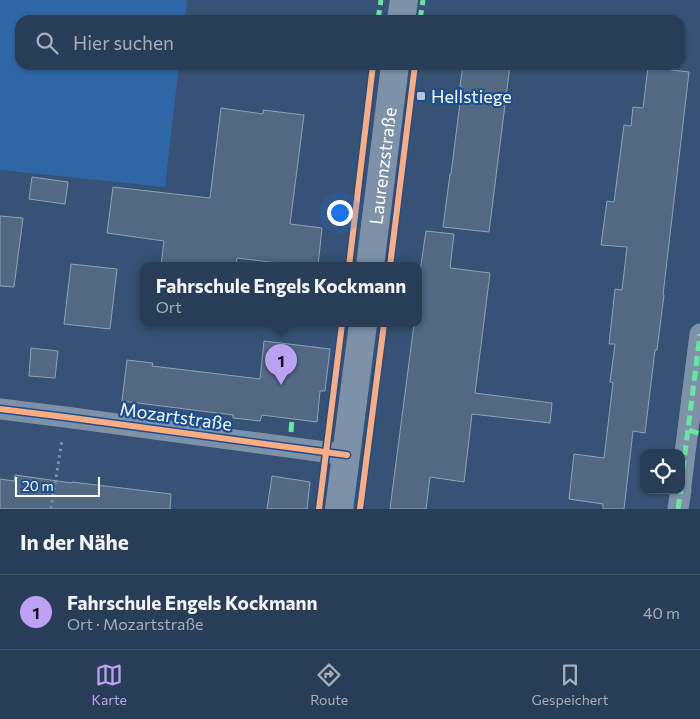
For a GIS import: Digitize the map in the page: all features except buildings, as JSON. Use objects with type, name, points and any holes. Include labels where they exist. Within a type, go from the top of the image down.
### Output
[{"type":"street","points":[[402,15],[404,0]]},
{"type":"street","name":"Laurenzstraße","points":[[370,262],[394,70]]},
{"type":"street","points":[[340,509],[363,327]]},
{"type":"street","points":[[685,469],[694,432],[700,334]]},
{"type":"street","name":"Mozartstraße","points":[[0,409],[347,454]]},
{"type":"street","points":[[678,509],[680,494]]},
{"type":"path","points":[[51,509],[65,417]]},
{"type":"shaded area","points":[[0,0],[187,0],[186,15],[15,15],[15,70],[178,70],[165,187],[0,170]]},
{"type":"marked path","points":[[379,15],[381,0]]},
{"type":"marked path","points":[[421,15],[423,0]]},
{"type":"marked path","points":[[685,453],[700,334]]},
{"type":"marked path","points":[[291,432],[292,419]]},
{"type":"marked path","points":[[689,430],[700,434]]},
{"type":"marked path","points":[[678,509],[680,494]]},
{"type":"cycle path","points":[[349,262],[372,70]]},
{"type":"cycle path","points":[[390,262],[414,70]]},
{"type":"cycle path","points":[[319,509],[342,327]]},
{"type":"cycle path","points":[[360,509],[384,327]]},
{"type":"cycle path","points":[[0,409],[347,455]]},
{"type":"place","name":"Hellstiege","points":[[421,96]]},
{"type":"place","name":"Fahrschule Engels Kockmann","points":[[281,385]]}]
